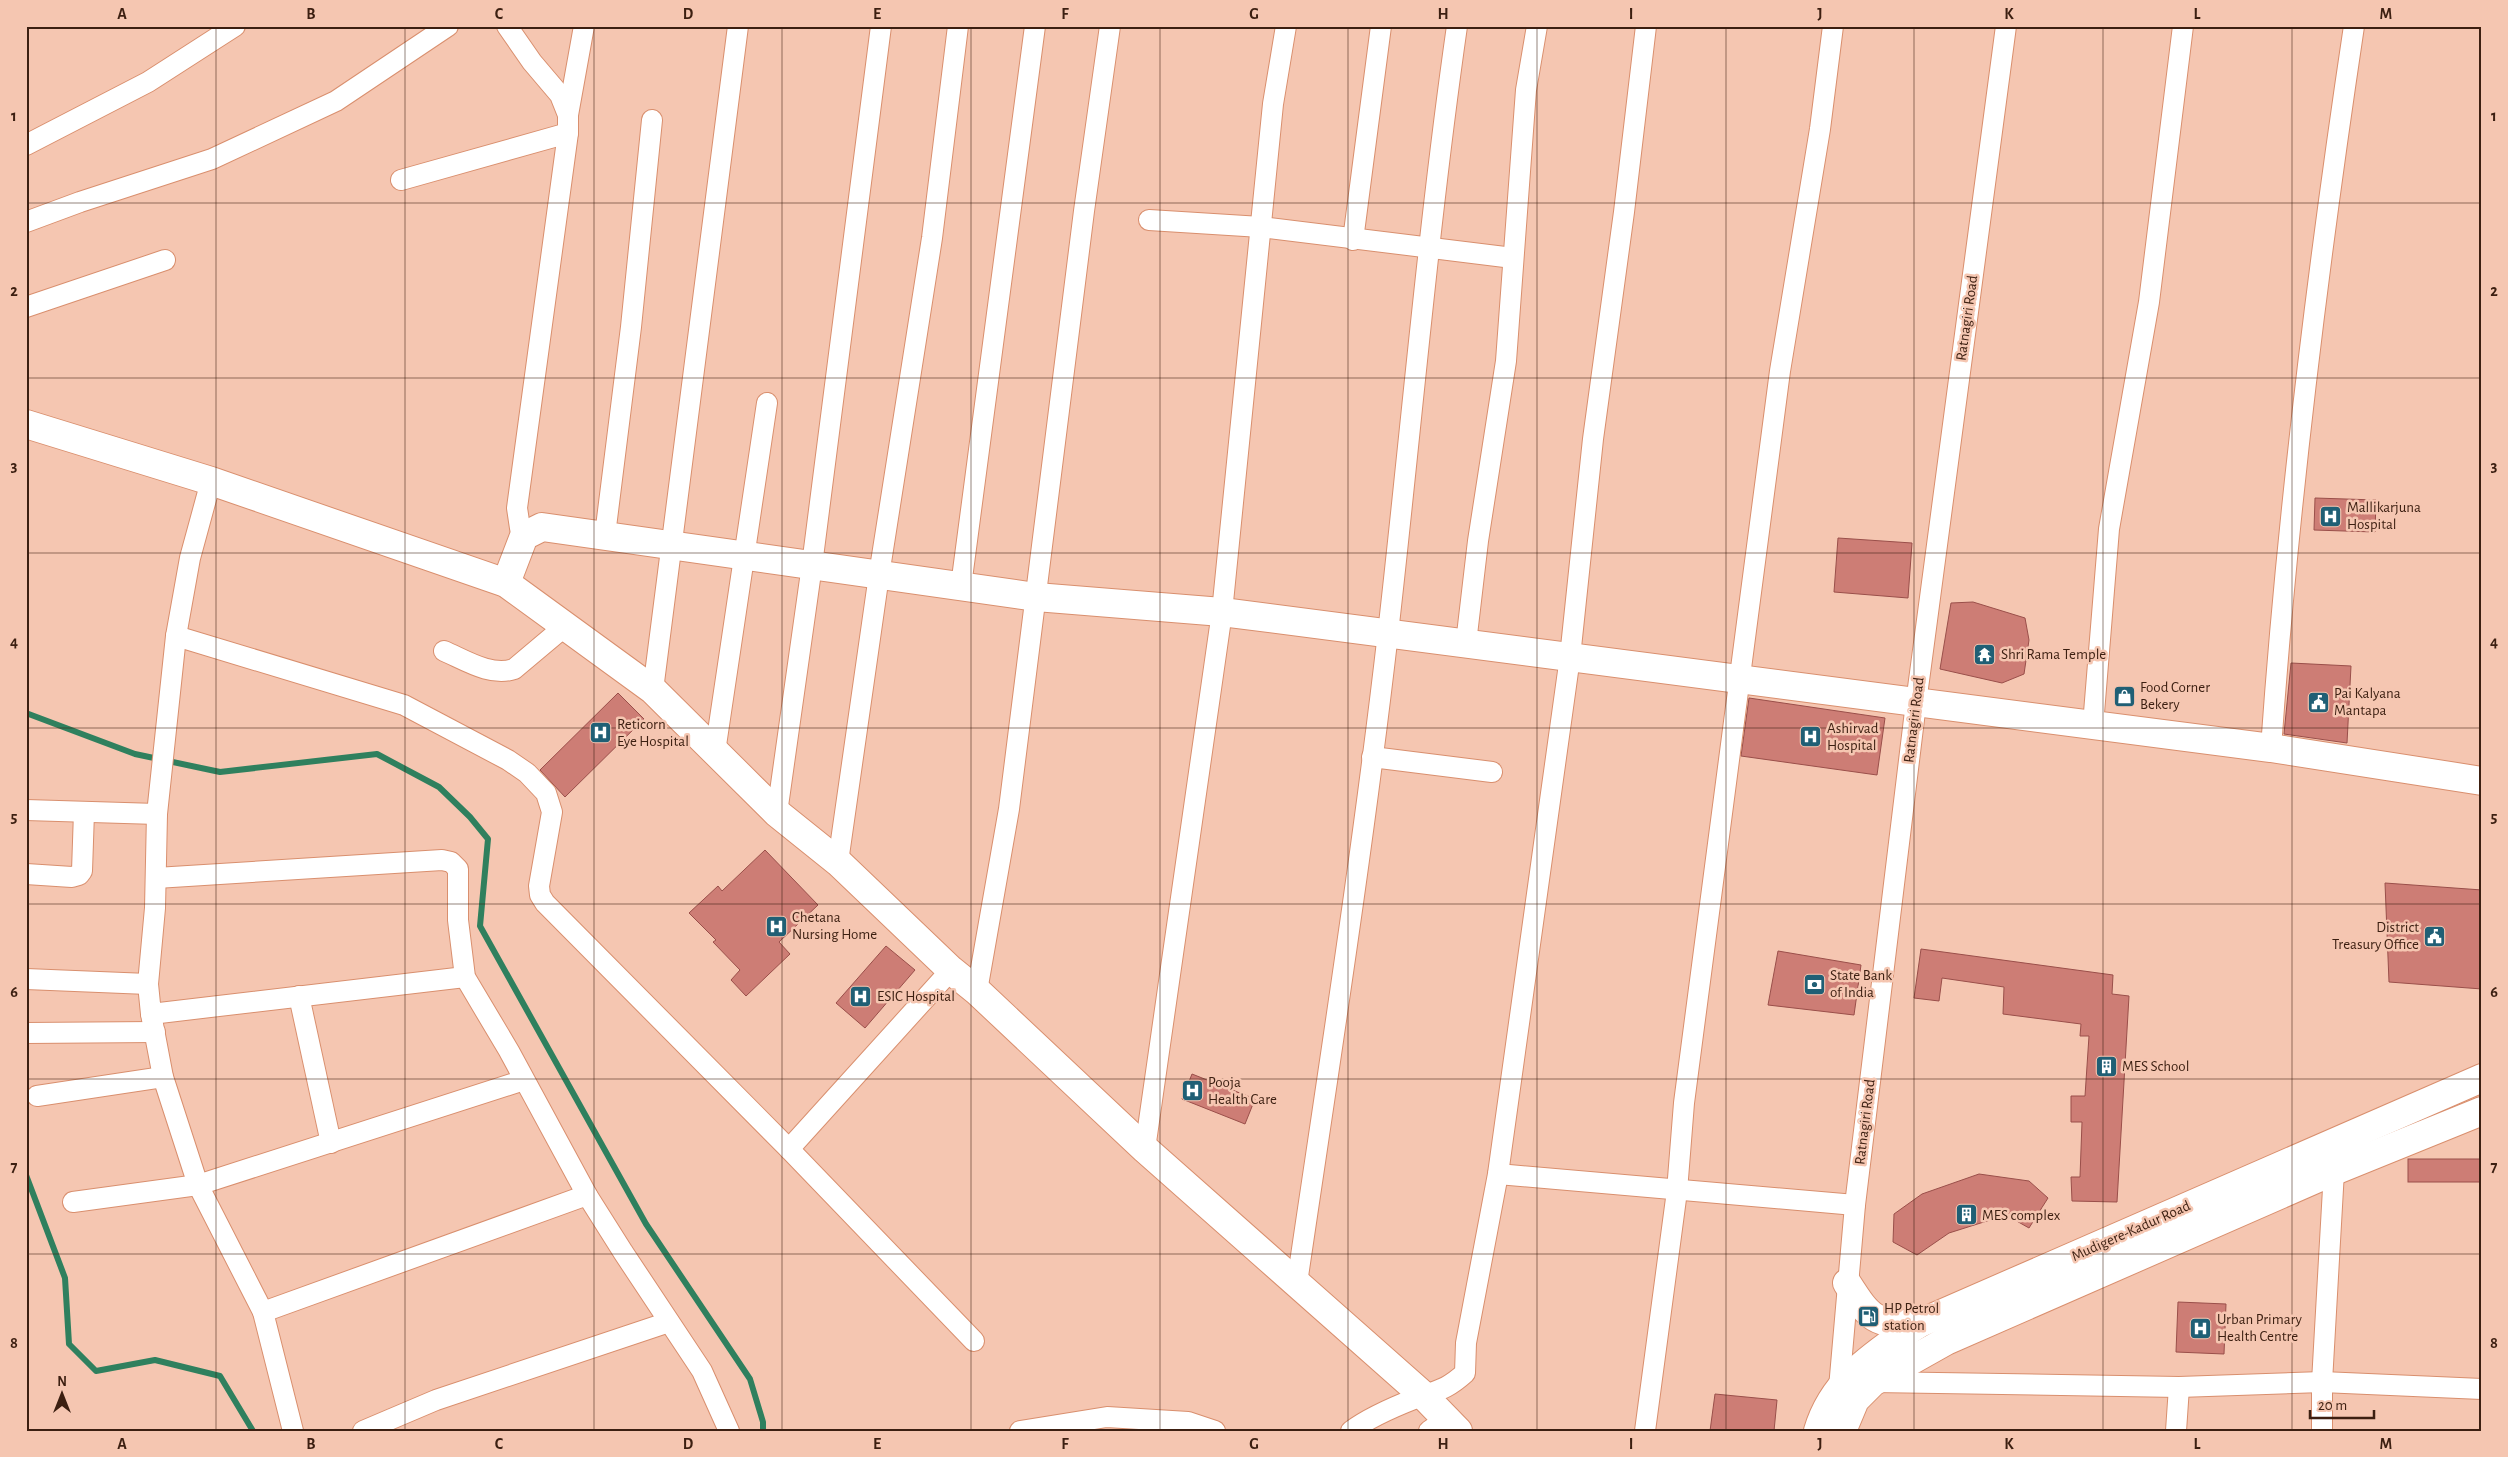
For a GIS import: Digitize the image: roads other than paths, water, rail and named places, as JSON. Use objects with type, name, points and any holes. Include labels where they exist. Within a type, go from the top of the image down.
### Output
[{"type":"main road","points":[[26,424],[211,481],[506,583],[653,690],[777,813],[838,862],[951,970],[977,991],[1145,1149],[1422,1395],[1444,1427]]},
{"type":"main road","points":[[506,583],[524,536],[542,527],[1036,597],[1222,612],[2271,748],[2482,781]]},
{"type":"main road","name":"Mudigere-Kadur Road","points":[[1818,1431],[1839,1388],[1859,1366],[1918,1324],[2482,1078]]},
{"type":"main road","name":"Mudigere-Kadur Road","points":[[1845,1422],[1856,1400],[1873,1382],[1946,1341],[2334,1171],[2482,1111]]},
{"type":"main road","points":[[1846,1283],[1863,1308],[1877,1320],[1890,1324],[1918,1324]]},
{"type":"street","points":[[26,145],[148,82],[235,26]]},
{"type":"street","points":[[26,222],[80,202],[212,160],[336,101],[448,26]]},
{"type":"street","points":[[507,26],[532,62],[560,95],[568,124]]},
{"type":"street","points":[[524,536],[520,528],[518,508],[568,124],[584,26]]},
{"type":"street","points":[[653,690],[738,26]]},
{"type":"street","points":[[777,813],[812,565],[881,26]]},
{"type":"street","points":[[838,862],[879,575],[932,238],[958,26]]},
{"type":"street","points":[[961,586],[1035,26]]},
{"type":"street","points":[[977,991],[1009,809],[1084,211],[1110,26]]},
{"type":"street","points":[[1145,1149],[1222,612],[1274,104],[1286,26]]},
{"type":"street","points":[[1354,240],[1380,26]]},
{"type":"street","points":[[1297,1282],[1352,914],[1388,633],[1430,249],[1457,26]]},
{"type":"street","points":[[1466,643],[1478,541],[1506,361],[1526,90],[1537,26]]},
{"type":"street","points":[[1351,1431],[1366,1420],[1422,1395],[1445,1390],[1465,1373],[1466,1343],[1498,1174],[1570,657],[1593,439],[1624,212],[1646,26]]},
{"type":"street","points":[[1645,1431],[1677,1191],[1684,1103],[1780,371],[1820,129],[1833,26]]},
{"type":"street","name":"Ratnagiri Road","points":[[1845,1422],[1839,1388],[1846,1283],[1916,703],[2006,26]]},
{"type":"street","points":[[2093,725],[2109,529],[2149,302],[2183,26]]},
{"type":"street","points":[[2271,748],[2300,419],[2328,200],[2354,26]]},
{"type":"street","points":[[605,535],[631,327],[652,120]]},
{"type":"street","points":[[401,180],[568,124]]},
{"type":"street","points":[[1149,220],[1261,227],[1354,240],[1514,258]]},
{"type":"street","points":[[26,307],[165,260]]},
{"type":"street","points":[[715,752],[767,403]]},
{"type":"street","points":[[211,481],[190,558],[176,636],[157,814],[155,908],[148,984],[163,1077],[198,1185],[263,1312],[293,1431]]},
{"type":"street","points":[[444,651],[496,672],[505,672],[514,669],[564,626]]},
{"type":"street","points":[[176,636],[404,705],[508,760],[527,773],[546,793],[551,807],[539,886],[540,895],[545,904],[789,1149],[974,1341]]},
{"type":"street","points":[[1372,757],[1492,772]]},
{"type":"street","points":[[26,810],[157,814]]},
{"type":"street","points":[[26,874],[79,876],[82,871],[84,812]]},
{"type":"street","points":[[156,878],[442,860],[451,862],[458,869],[458,920],[465,977],[588,1194],[668,1322],[702,1370],[729,1431]]},
{"type":"street","points":[[789,1149],[951,970]]},
{"type":"street","points":[[26,1033],[153,1023],[299,996],[465,977]]},
{"type":"street","points":[[26,978],[148,984]]},
{"type":"street","points":[[299,996],[331,1143]]},
{"type":"street","points":[[37,1096],[163,1077]]},
{"type":"street","points":[[74,1202],[198,1185],[524,1080]]},
{"type":"street","points":[[2322,1431],[2322,1382],[2334,1171]]},
{"type":"street","points":[[1498,1174],[1855,1205]]},
{"type":"street","points":[[263,1312],[588,1194]]},
{"type":"street","points":[[362,1431],[436,1400],[668,1322]]},
{"type":"street","points":[[1873,1382],[2179,1387],[2322,1382],[2482,1389]]},
{"type":"street","points":[[2176,1431],[2179,1387]]},
{"type":"street","points":[[1020,1431],[1108,1424],[1189,1427],[1215,1431]]},
{"type":"waterway","points":[[26,713],[135,754],[220,772],[377,754],[439,787],[470,817],[488,839],[480,926],[646,1224],[750,1379],[763,1422],[763,1431]]},
{"type":"waterway","points":[[26,1175],[65,1278],[69,1344],[96,1371],[155,1360],[220,1376],[253,1431]]},
{"type":"place","name":"Mallikarjuna Hospital","points":[[2331,516]]},
{"type":"place","name":"Shri Rama Temple","points":[[1985,654]]},
{"type":"place","name":"Food Corner Bekery","points":[[2124,696]]},
{"type":"place","name":"Pai Kalyana Mantapa","points":[[2318,702]]},
{"type":"place","name":"Reticorn Eye Hospital","points":[[601,733]]},
{"type":"place","name":"Ashirvad Hospital","points":[[1811,737]]},
{"type":"place","name":"Chetana Nursing Home","points":[[776,926]]},
{"type":"place","name":"District Treasury Office","points":[[2435,936]]},
{"type":"place","name":"State Bank of India","points":[[1814,984]]},
{"type":"place","name":"ESIC Hospital","points":[[861,996]]},
{"type":"place","name":"MES School","points":[[2106,1066]]},
{"type":"place","name":"Pooja Health Care","points":[[1192,1091]]},
{"type":"place","name":"MES complex","points":[[1966,1215]]},
{"type":"place","name":"HP Petrol station","points":[[1868,1317]]},
{"type":"place","name":"Urban Primary Health Centre","points":[[2201,1328]]}]
